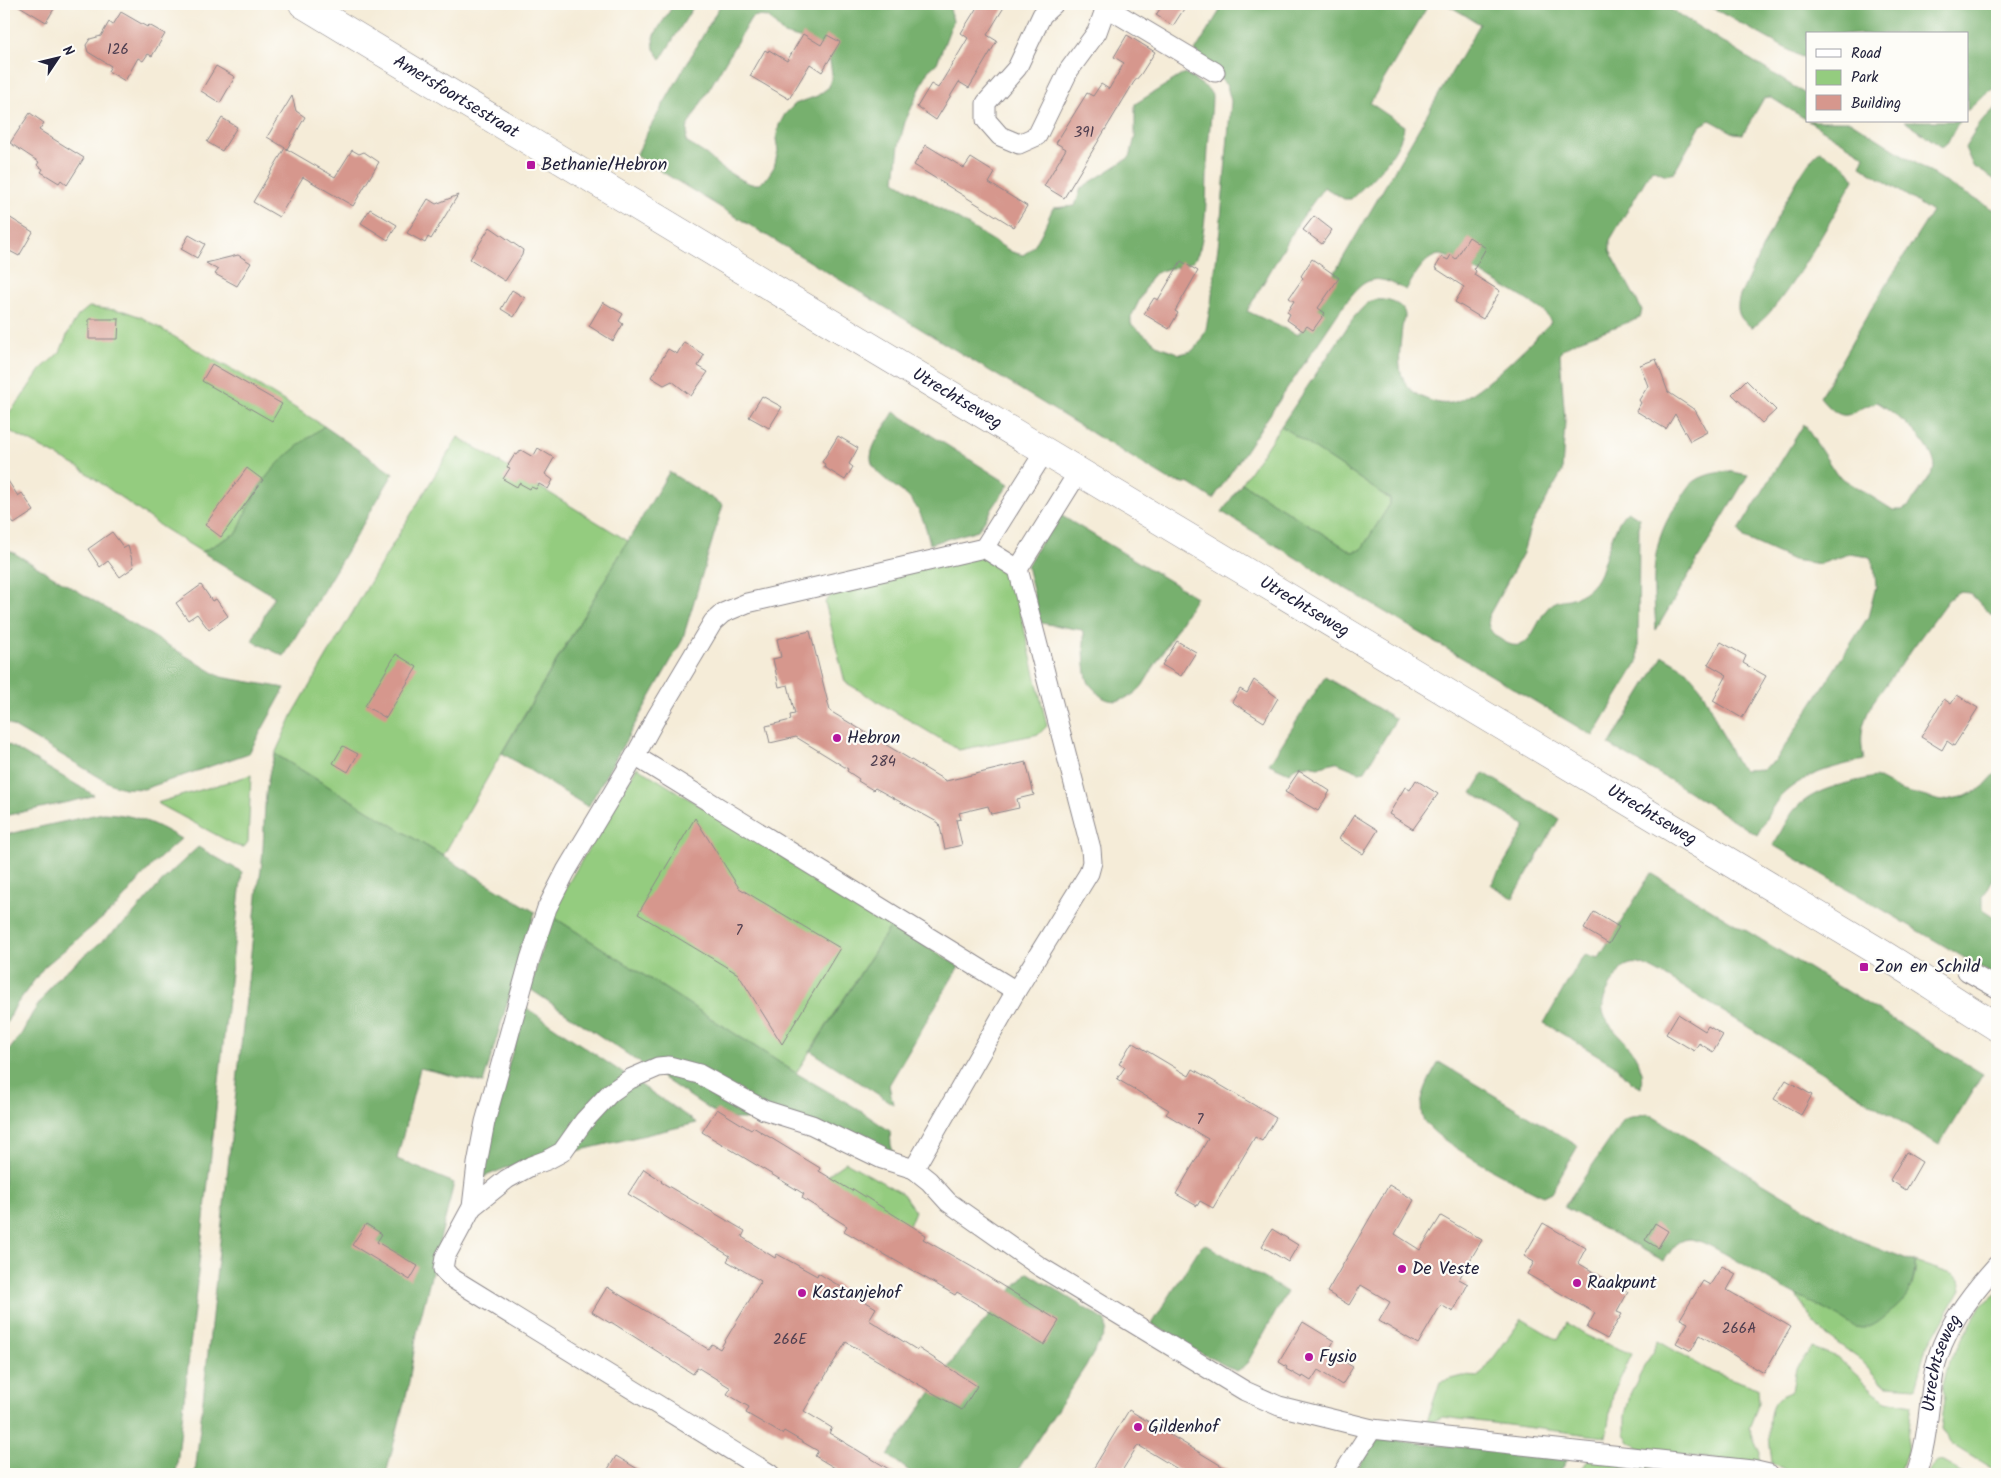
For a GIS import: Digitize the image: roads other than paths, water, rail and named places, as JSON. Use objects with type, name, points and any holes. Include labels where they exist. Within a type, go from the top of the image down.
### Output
[{"type":"main road","name":"Amersfoortsestraat","points":[[302,4],[608,190]]},
{"type":"main road","name":"Utrechtseweg","points":[[608,190],[1045,451],[1201,547],[1875,949],[1997,1027]]},
{"type":"street","points":[[1054,4],[1042,15],[1017,68],[986,103],[986,120],[1000,136],[1019,144],[1038,136],[1069,70],[1096,32],[1103,5],[1215,72]]},
{"type":"street","points":[[984,548],[1045,451]]},
{"type":"street","points":[[1018,569],[1078,471]]},
{"type":"street","points":[[770,1474],[445,1274],[442,1264],[472,1207],[477,1164],[486,1122],[530,959],[547,908],[566,870],[713,622],[723,613],[747,603],[984,548],[1018,569],[1092,849],[1092,862],[1089,873],[1016,991],[914,1168]]},
{"type":"street","points":[[635,756],[1016,991]]},
{"type":"street","points":[[1967,971],[1997,988]]},
{"type":"street","points":[[472,1207],[507,1179],[562,1152],[584,1121],[610,1093],[630,1079],[658,1067],[669,1066],[699,1074],[764,1110],[812,1125],[882,1158],[914,1168],[948,1202],[1039,1266],[1245,1391],[1279,1406],[1372,1429],[1752,1470],[1768,1474]]},
{"type":"street","name":"Utrechtseweg","points":[[1916,1474],[1925,1441],[1934,1371],[1941,1350],[1951,1326],[1965,1304],[1997,1265]]},
{"type":"street","points":[[1343,1474],[1372,1429]]},
{"type":"place","name":"Bethanie/Hebron","points":[[531,165]]},
{"type":"place","name":"Hebron","points":[[837,738]]},
{"type":"place","name":"Zon en Schild","points":[[1864,967]]},
{"type":"place","name":"De Veste","points":[[1402,1269]]},
{"type":"place","name":"Raakpunt","points":[[1577,1283]]},
{"type":"place","name":"Kastanjehof","points":[[802,1293]]},
{"type":"place","name":"Fysio","points":[[1309,1357]]},
{"type":"place","name":"Gildenhof","points":[[1138,1427]]}]
